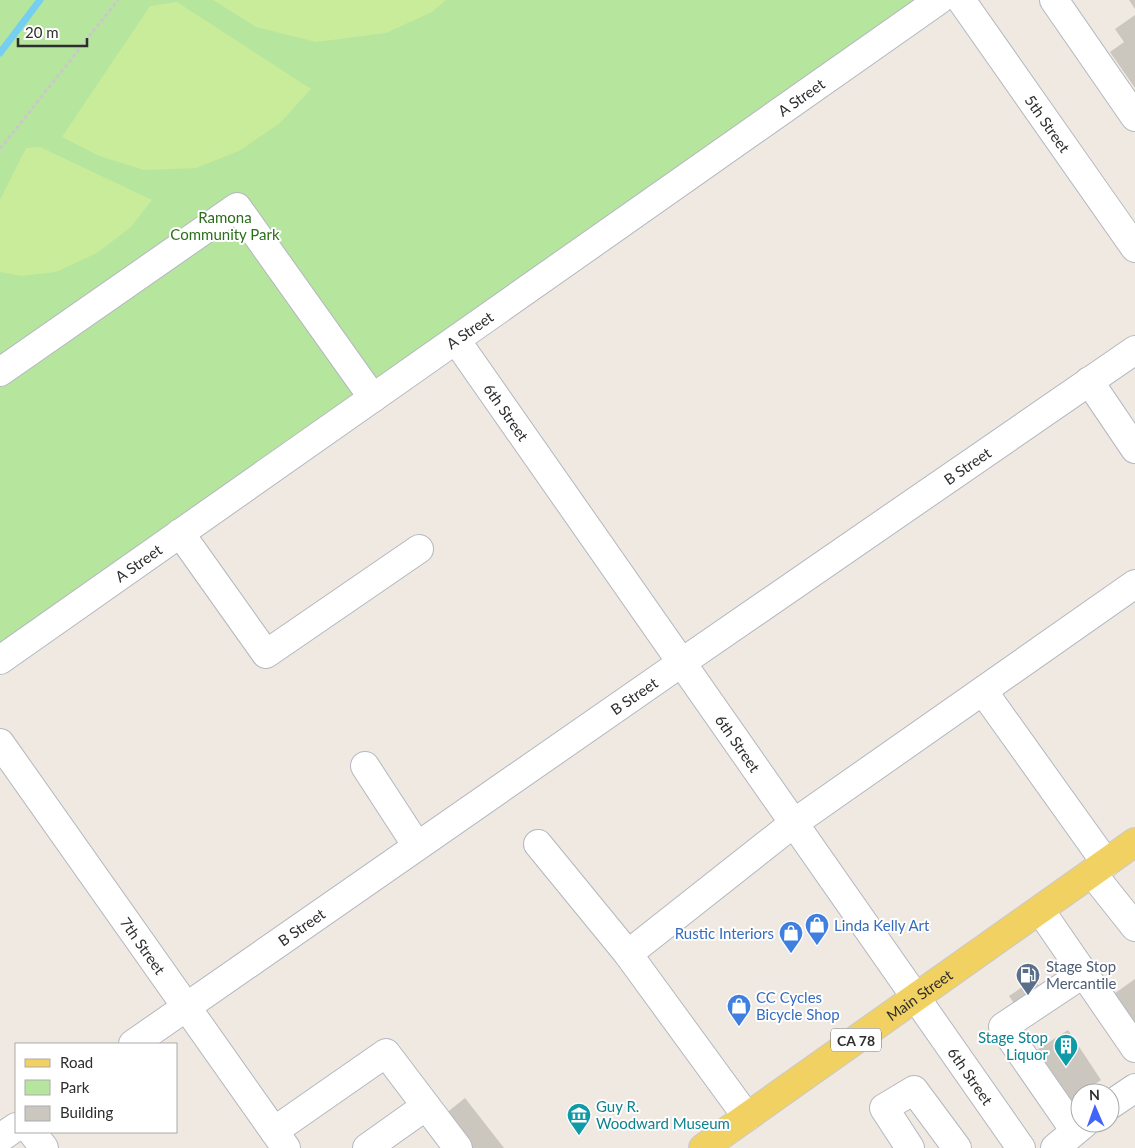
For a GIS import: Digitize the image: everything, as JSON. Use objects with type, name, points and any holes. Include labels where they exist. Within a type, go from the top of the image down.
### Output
[{"type":"main road","name":"Main Street","points":[[703,1148],[1135,842]]},
{"type":"street","name":"A Street","points":[[0,660],[939,0]]},
{"type":"street","name":"5th Street","points":[[961,0],[1135,248]]},
{"type":"street","points":[[1054,0],[1135,117]]},
{"type":"street","points":[[0,372],[237,207],[373,398]]},
{"type":"street","name":"6th Street","points":[[456,340],[1021,1148]]},
{"type":"street","name":"B Street","points":[[134,1043],[416,846],[1135,350]]},
{"type":"street","points":[[1089,381],[1135,449]]},
{"type":"street","points":[[180,533],[266,654],[419,549]]},
{"type":"street","points":[[628,954],[794,823],[1135,584]]},
{"type":"street","points":[[983,691],[1099,868],[1135,927]]},
{"type":"street","name":"7th Street","points":[[0,743],[280,1140]]},
{"type":"street","points":[[365,766],[416,846]]},
{"type":"street","points":[[538,844],[628,954],[747,1117]]},
{"type":"street","points":[[1040,910],[1135,1048]]},
{"type":"street","points":[[1072,1134],[1003,1027],[1084,973]]},
{"type":"street","points":[[280,1140],[386,1053],[458,1148]]},
{"type":"street","points":[[1120,1099],[1135,1088]]},
{"type":"street","points":[[910,1148],[884,1108],[914,1090],[957,1148]]},
{"type":"street","points":[[367,1148],[426,1106]]},
{"type":"street","points":[[0,1138],[15,1128]]},
{"type":"street","points":[[33,1133],[44,1148]]},
{"type":"path","points":[[0,149],[118,0]]},
{"type":"green space","name":"Ramona Community Park","points":[[0,0],[938,0],[0,660]]},
{"type":"green space","points":[[213,0],[446,0],[432,12],[386,33],[316,42],[256,27]]},
{"type":"green space","points":[[177,2],[311,89],[280,123],[239,151],[196,168],[144,170],[99,156],[62,137],[150,6]]},
{"type":"green space","points":[[40,147],[152,200],[131,227],[97,253],[56,272],[21,276],[0,272],[0,200],[26,148]]},
{"type":"building","points":[[1129,0],[1135,0],[1135,9]]},
{"type":"building","points":[[1135,15],[1135,88],[1110,52],[1124,42],[1115,29]]},
{"type":"building","points":[[1034,979],[1050,1001],[1025,1019],[1009,996]]},
{"type":"building","points":[[1135,979],[1135,1030],[1111,996]]},
{"type":"building","name":"Stage Stop Liquor","points":[[1068,1030],[1101,1080],[1096,1083],[1070,1083],[1070,1101],[1065,1104],[1032,1053]]},
{"type":"building","points":[[465,1098],[504,1148],[471,1148],[445,1114]]},
{"type":"waterway","points":[[0,53],[40,0]]},
{"type":"place","name":"Linda Kelly Art","points":[[817,946]]},
{"type":"place","name":"Rustic Interiors","points":[[791,954]]},
{"type":"place","name":"Stage Stop Mercantile","points":[[1028,996]]},
{"type":"place","name":"CC Cycles Bicycle Shop","points":[[739,1027]]},
{"type":"place","name":"Stage Stop Liquor","points":[[1066,1067]]},
{"type":"place","name":"Guy R. Woodward Museum","points":[[579,1136]]}]
